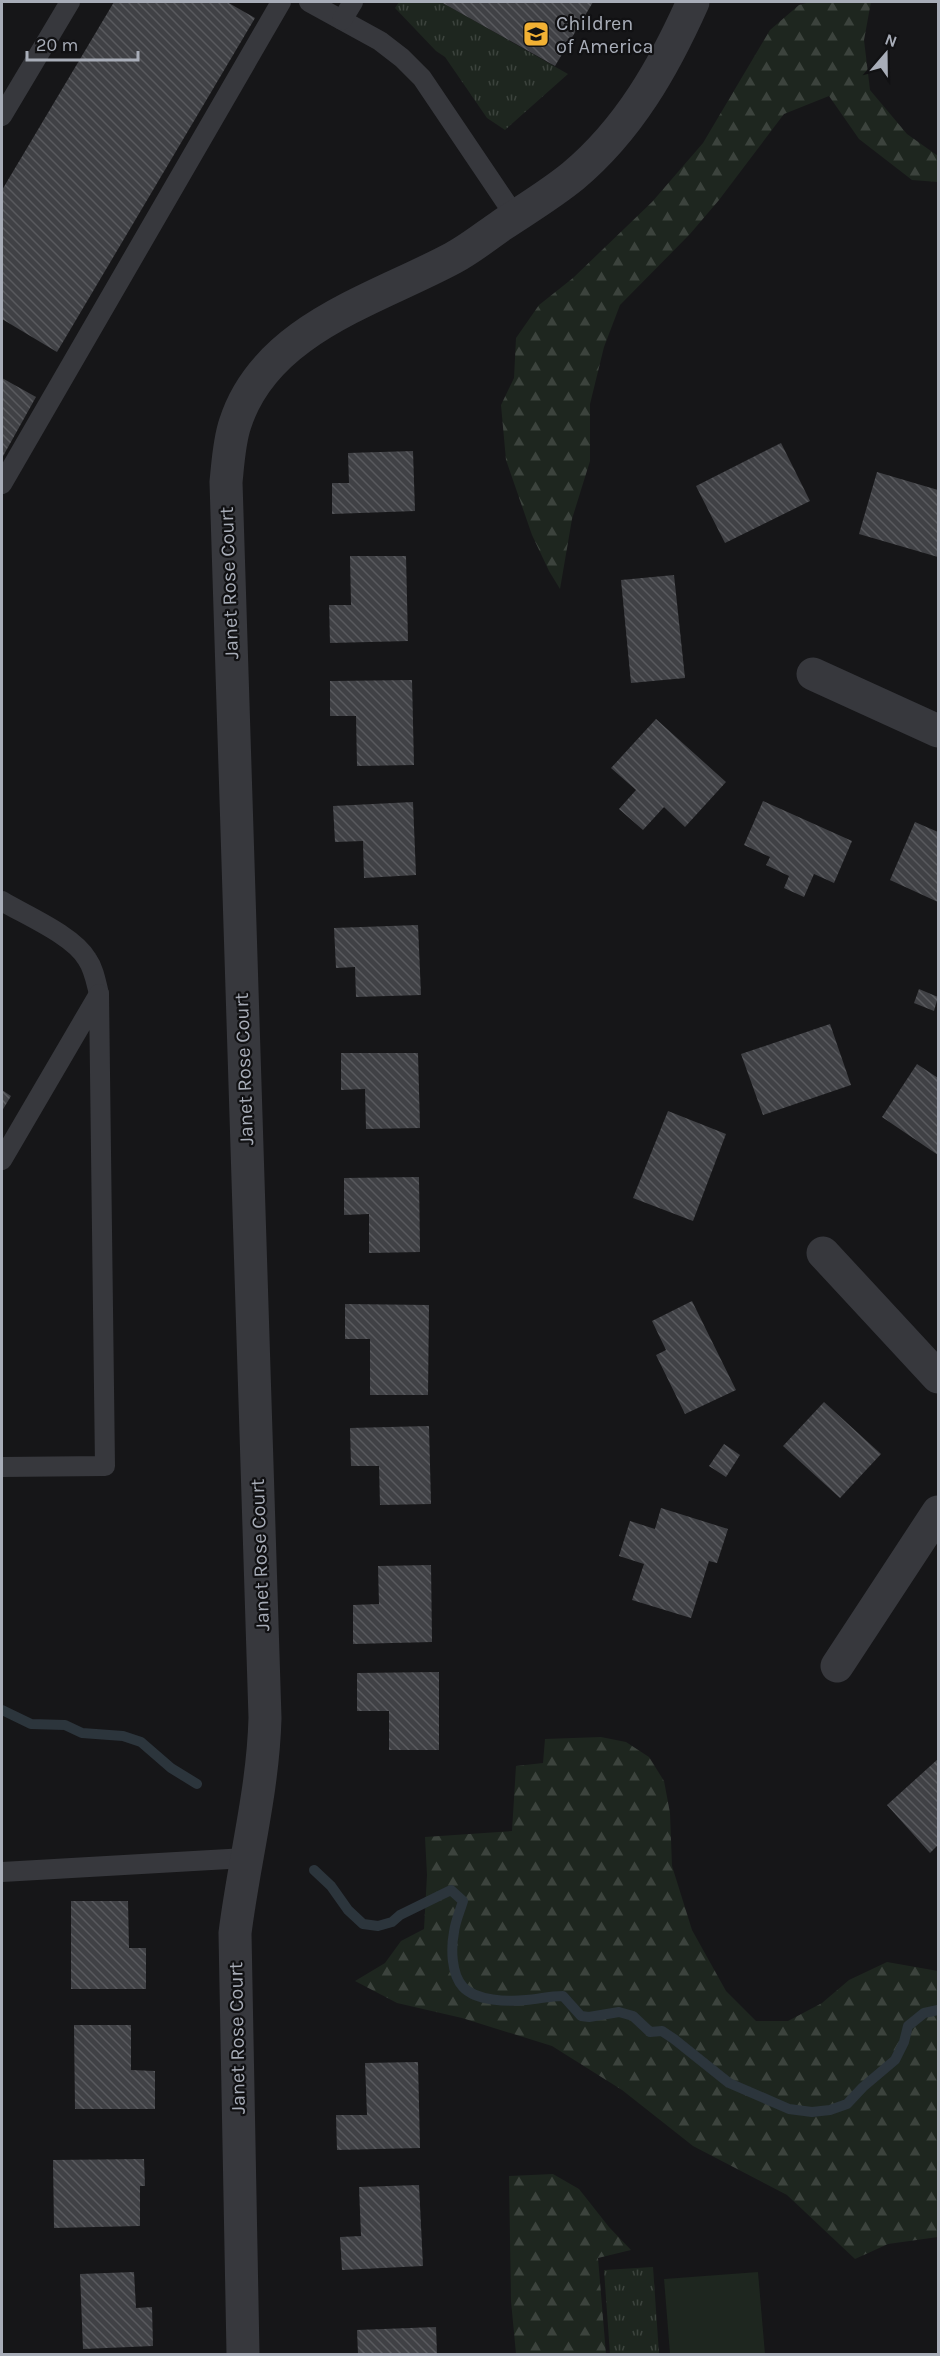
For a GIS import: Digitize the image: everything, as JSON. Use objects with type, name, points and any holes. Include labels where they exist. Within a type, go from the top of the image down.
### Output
[{"type":"street","name":"Janet Rose Court","points":[[243,2355],[235,1933],[246,1858],[261,1782],[265,1718],[226,494],[229,455],[235,423],[251,391],[278,355],[324,323],[454,257],[573,176],[610,141],[639,105],[658,73],[693,2]]},
{"type":"street","points":[[813,674],[939,731]]},
{"type":"street","points":[[824,1253],[939,1377]]},
{"type":"street","points":[[837,1666],[939,1512]]},
{"type":"lane","points":[[2,116],[70,2]]},
{"type":"lane","points":[[2,484],[281,2]]},
{"type":"lane","points":[[309,2],[380,41],[422,78],[515,216]]},
{"type":"lane","points":[[342,20],[353,2]]},
{"type":"lane","points":[[2,901],[60,935],[80,950],[92,968],[99,994],[105,1466],[2,1467]]},
{"type":"lane","points":[[2,1160],[99,994]]},
{"type":"lane","points":[[2,1872],[246,1858]]},
{"type":"green space","points":[[399,2],[441,2],[568,74],[505,130],[487,118],[445,57],[436,51],[395,8]]},
{"type":"green space","points":[[810,2],[871,2],[864,40],[870,90],[907,134],[938,156],[938,182],[912,180],[859,139],[829,96],[784,114],[719,200],[690,234],[620,305],[604,347],[590,404],[590,461],[572,519],[560,589],[532,535],[506,460],[501,405],[514,378],[516,338],[539,305],[573,278],[652,202],[703,143],[770,30],[799,5]]},
{"type":"green space","points":[[601,1737],[626,1742],[649,1757],[664,1781],[670,1813],[672,1866],[692,1930],[726,1991],[756,2021],[788,2021],[822,2003],[849,1980],[887,1962],[938,1971],[938,2237],[888,2244],[855,2259],[787,2195],[693,2146],[622,2090],[552,2046],[462,2018],[397,2003],[355,1981],[385,1963],[401,1941],[424,1929],[427,1875],[425,1837],[512,1831],[516,1766],[543,1763],[545,1739]]},
{"type":"green space","points":[[553,2174],[579,2189],[609,2227],[631,2250],[598,2258],[606,2354],[516,2354],[511,2301],[509,2176]]},
{"type":"green space","points":[[653,2267],[659,2354],[610,2354],[604,2270]]},
{"type":"green space","points":[[758,2272],[765,2354],[670,2354],[664,2279]]},
{"type":"building","points":[[114,2],[227,2],[255,18],[57,352],[2,319],[2,190]]},
{"type":"building","name":"Children of America","points":[[441,2],[593,2],[555,66]]},
{"type":"building","points":[[2,378],[36,397],[2,458]]},
{"type":"building","points":[[781,443],[810,501],[725,543],[696,486]]},
{"type":"building","points":[[413,451],[415,511],[332,514],[332,483],[349,483],[348,453]]},
{"type":"building","points":[[877,472],[938,490],[938,557],[859,534]]},
{"type":"building","points":[[350,556],[406,556],[408,641],[330,643],[329,605],[351,605]]},
{"type":"building","points":[[674,575],[685,678],[631,683],[621,580]]},
{"type":"building","points":[[412,680],[414,765],[357,766],[356,716],[330,716],[330,681]]},
{"type":"building","points":[[656,719],[726,782],[685,827],[664,807],[643,830],[619,809],[636,790],[611,768]]},
{"type":"building","points":[[763,801],[852,841],[834,883],[814,874],[804,897],[784,888],[789,876],[766,865],[770,857],[744,845]]},
{"type":"building","points":[[413,802],[416,875],[364,878],[363,841],[335,842],[333,806]]},
{"type":"building","points":[[915,822],[938,832],[938,902],[890,880]]},
{"type":"building","points":[[418,925],[421,995],[356,997],[355,967],[336,968],[334,928]]},
{"type":"building","points":[[919,989],[938,997],[934,1011],[914,1003]]},
{"type":"building","points":[[830,1024],[851,1085],[763,1115],[741,1054]]},
{"type":"building","points":[[341,1053],[418,1053],[420,1128],[366,1129],[365,1089],[341,1090]]},
{"type":"building","points":[[917,1064],[938,1078],[938,1155],[882,1117]]},
{"type":"building","points":[[2,1090],[11,1096],[2,1111]]},
{"type":"building","points":[[668,1111],[726,1134],[693,1221],[633,1198]]},
{"type":"building","points":[[419,1177],[420,1252],[369,1253],[369,1214],[344,1215],[344,1178]]},
{"type":"building","points":[[692,1301],[736,1390],[685,1414],[656,1355],[666,1350],[652,1321]]},
{"type":"building","points":[[345,1304],[429,1305],[428,1395],[370,1395],[370,1339],[345,1339]]},
{"type":"building","points":[[824,1402],[881,1454],[840,1498],[783,1446]]},
{"type":"building","points":[[429,1426],[431,1504],[380,1505],[379,1466],[351,1466],[350,1428]]},
{"type":"building","points":[[724,1444],[740,1455],[726,1477],[709,1466]]},
{"type":"building","points":[[661,1508],[728,1529],[717,1563],[709,1561],[691,1618],[632,1600],[644,1564],[619,1556],[630,1521],[655,1529]]},
{"type":"building","points":[[431,1565],[432,1642],[353,1644],[353,1605],[379,1604],[378,1566]]},
{"type":"building","points":[[439,1672],[439,1750],[389,1750],[389,1711],[357,1711],[357,1673]]},
{"type":"building","points":[[938,1759],[938,1845],[930,1853],[887,1805]]},
{"type":"building","points":[[71,1901],[128,1901],[129,1948],[146,1948],[146,1989],[71,1989]]},
{"type":"building","points":[[74,2025],[131,2025],[131,2070],[155,2071],[155,2109],[75,2109]]},
{"type":"building","points":[[418,2062],[420,2148],[337,2150],[336,2115],[367,2115],[365,2063]]},
{"type":"building","points":[[144,2159],[145,2186],[140,2186],[140,2226],[54,2228],[53,2160]]},
{"type":"building","points":[[419,2185],[423,2266],[342,2270],[340,2237],[361,2236],[359,2187]]},
{"type":"building","points":[[134,2272],[136,2308],[152,2307],[153,2346],[83,2349],[80,2274]]},
{"type":"building","points":[[436,2327],[437,2354],[358,2354],[357,2330]]},
{"type":"waterway","points":[[2,1710],[31,1724],[65,1725],[82,1733],[123,1736],[141,1742],[171,1768],[197,1784]]},
{"type":"waterway","points":[[314,1870],[331,1886],[348,1910],[363,1924],[378,1926],[392,1922],[400,1915],[451,1890],[463,1901],[453,1938],[454,1968],[459,1982],[469,1992],[484,1998],[519,2001],[563,1996],[581,2016],[589,2017],[619,2012],[633,2016],[650,2032],[662,2031],[674,2039],[729,2083],[789,2109],[812,2112],[830,2110],[847,2104],[895,2060],[904,2042],[908,2026],[924,2013],[938,2010]]},
{"type":"place","name":"Children of America","points":[[536,34]]}]
